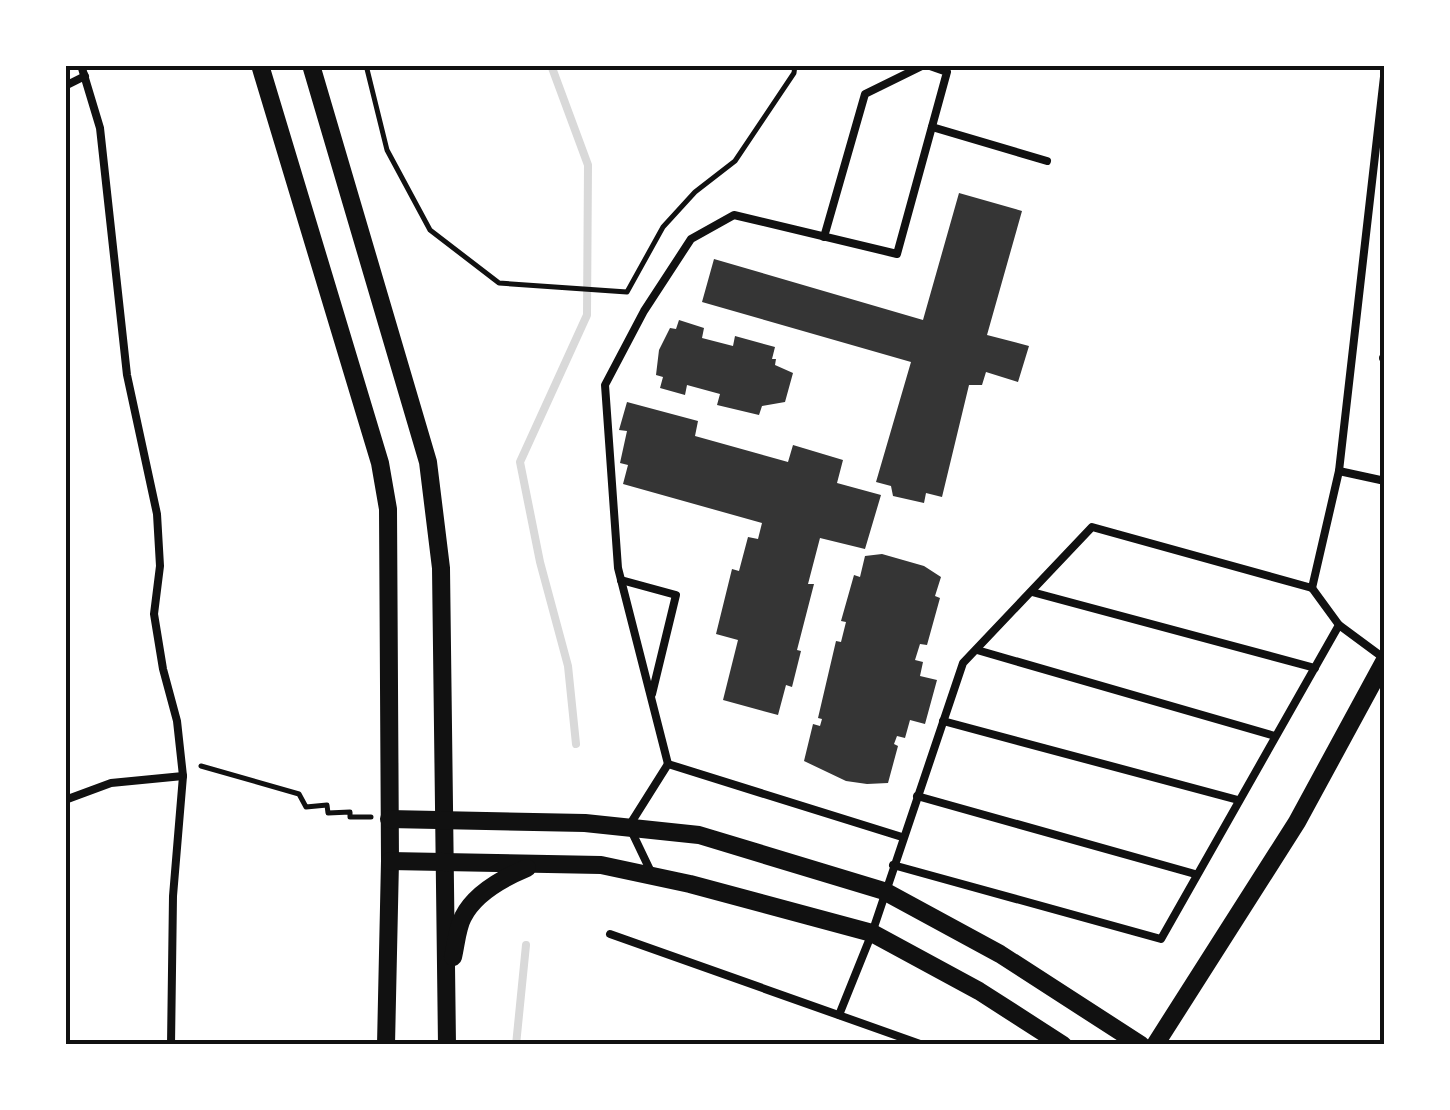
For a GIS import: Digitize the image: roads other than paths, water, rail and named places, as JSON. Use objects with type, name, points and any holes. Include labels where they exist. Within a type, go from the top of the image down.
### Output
[{"type":"street","points":[[260,65],[380,463],[388,510],[381,818],[390,861],[386,1045]]},
{"type":"street","points":[[310,65],[428,462],[441,568],[447,1045]]},
{"type":"street","points":[[1155,1045],[1297,822],[1385,660]]},
{"type":"street","points":[[381,818],[629,826],[699,835],[884,891],[1000,954],[1141,1045]]},
{"type":"street","points":[[390,861],[601,866],[872,933],[979,991],[1064,1045]]},
{"type":"street","points":[[447,982],[462,917],[479,896],[504,877],[538,864]]},
{"type":"lane","points":[[82,65],[100,128],[127,375],[157,514],[160,566],[154,614],[177,722],[183,776],[173,896],[170,1045]]},
{"type":"lane","points":[[653,876],[629,826],[668,764],[621,580],[605,385],[644,311],[690,239],[734,215],[897,254],[947,72],[925,65],[865,94],[824,236]]},
{"type":"lane","points":[[1312,588],[1338,471],[1385,68]]},
{"type":"lane","points":[[65,86],[85,76]]},
{"type":"lane","points":[[932,127],[1047,161]]},
{"type":"lane","points":[[1338,471],[1385,480]]},
{"type":"lane","points":[[839,1015],[872,933],[963,663],[1092,528],[1312,588],[1339,625],[1385,660]]},
{"type":"lane","points":[[621,580],[676,595],[651,698]]},
{"type":"lane","points":[[1032,592],[1314,668]]},
{"type":"lane","points":[[893,865],[1161,939],[1339,625]]},
{"type":"lane","points":[[976,650],[1275,736]]},
{"type":"lane","points":[[943,721],[1238,800]]},
{"type":"lane","points":[[668,764],[902,837]]},
{"type":"lane","points":[[65,800],[111,783],[183,776]]},
{"type":"lane","points":[[916,796],[1195,874]]},
{"type":"lane","points":[[610,934],[924,1045]]},
{"type":"waterway","points":[[551,65],[588,165],[587,315],[520,462],[540,562],[568,666],[576,744]]},
{"type":"waterway","points":[[516,1045],[526,945]]}]
